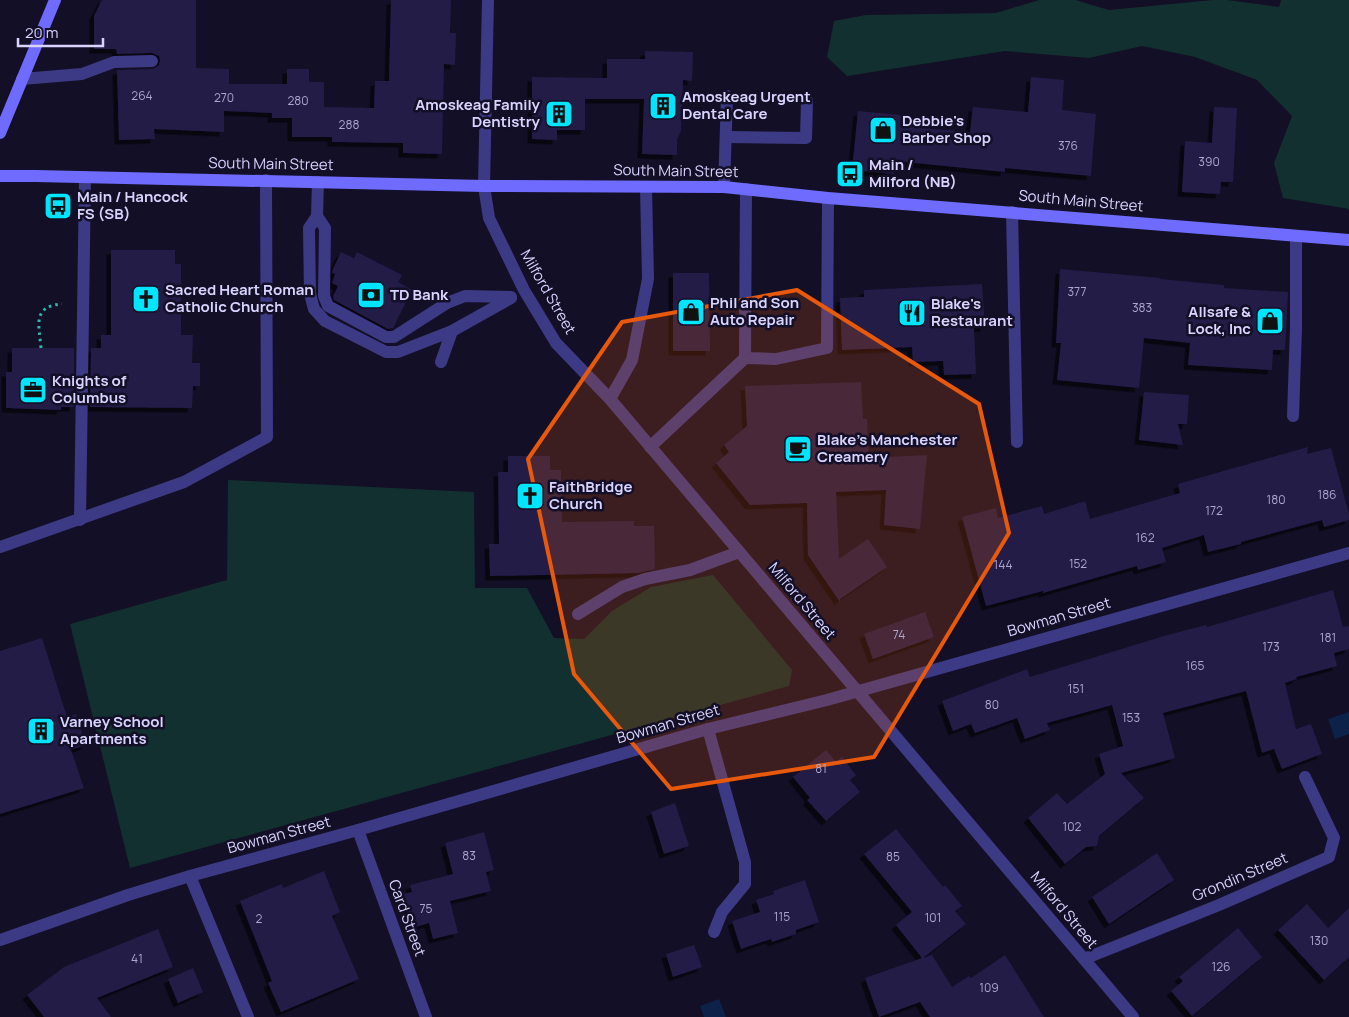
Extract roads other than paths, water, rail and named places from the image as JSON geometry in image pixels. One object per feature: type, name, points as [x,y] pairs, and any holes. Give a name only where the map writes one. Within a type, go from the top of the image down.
[{"type":"main road","points":[[0,133],[55,0]]},
{"type":"main road","name":"South Main Street","points":[[0,176],[484,186],[724,187],[828,198],[1349,240]]},
{"type":"street","name":"Milford Street","points":[[488,0],[484,186],[488,218],[524,290],[556,343],[610,399],[1133,1017]]},
{"type":"street","points":[[22,79],[82,74],[114,62],[152,61]]},
{"type":"street","points":[[724,187],[727,96]]},
{"type":"street","points":[[726,137],[806,138],[808,101]]},
{"type":"street","points":[[80,520],[85,177]]},
{"type":"street","points":[[0,546],[80,520],[184,482],[267,437],[266,180]]},
{"type":"street","points":[[318,182],[317,216],[309,228],[310,294],[314,309],[325,321],[386,352],[398,352],[452,331],[524,290]]},
{"type":"street","points":[[610,399],[632,360],[648,279],[646,187]]},
{"type":"street","points":[[746,189],[746,358]]},
{"type":"street","points":[[650,447],[746,358],[776,358],[827,348],[828,198]]},
{"type":"street","points":[[1012,212],[1017,442]]},
{"type":"street","points":[[317,216],[325,228],[324,296],[328,306],[386,337],[394,337],[448,303],[465,296],[511,298]]},
{"type":"street","points":[[1293,416],[1296,328],[1296,236]]},
{"type":"street","points":[[441,362],[452,331]]},
{"type":"street","points":[[578,614],[622,587],[645,579],[690,570],[739,552]]},
{"type":"street","name":"Bowman Street","points":[[0,940],[128,895],[190,876],[358,830],[708,729],[827,700],[1349,553]]},
{"type":"street","points":[[708,729],[745,862],[745,884],[722,912],[714,932]]},
{"type":"street","name":"Grondin Street","points":[[1084,959],[1219,905],[1329,856],[1334,838],[1305,777]]},
{"type":"street","name":"Card Street","points":[[358,830],[426,1017]]},
{"type":"street","points":[[190,876],[248,1017]]},
{"type":"water","points":[[1349,712],[1349,734],[1335,739],[1328,719]]},
{"type":"water","points":[[719,999],[726,1017],[704,1017],[700,1006]]},
{"type":"place","name":"Amoskeag Urgent Dental Care","points":[[663,106]]},
{"type":"place","name":"Amoskeag Family Dentistry","points":[[559,114]]},
{"type":"place","name":"Debbie's Barber Shop","points":[[883,130]]},
{"type":"place","name":"Main / Milford (NB)","points":[[850,174]]},
{"type":"place","name":"Main / Hancock FS (SB)","points":[[58,206]]},
{"type":"place","name":"TD Bank","points":[[371,295]]},
{"type":"place","name":"Sacred Heart Roman Catholic Church","points":[[146,299]]},
{"type":"place","name":"Phil and Son Auto Repair","points":[[691,312]]},
{"type":"place","name":"Blake's Restaurant","points":[[912,313]]},
{"type":"place","name":"Allsafe & Lock, Inc","points":[[1270,321]]},
{"type":"place","name":"Knights of Columbus","points":[[33,390]]},
{"type":"place","name":"Blake's Manchester Creamery","points":[[798,449]]},
{"type":"place","name":"FaithBridge Church","points":[[530,496]]},
{"type":"place","name":"Varney School Apartments","points":[[41,731]]}]
